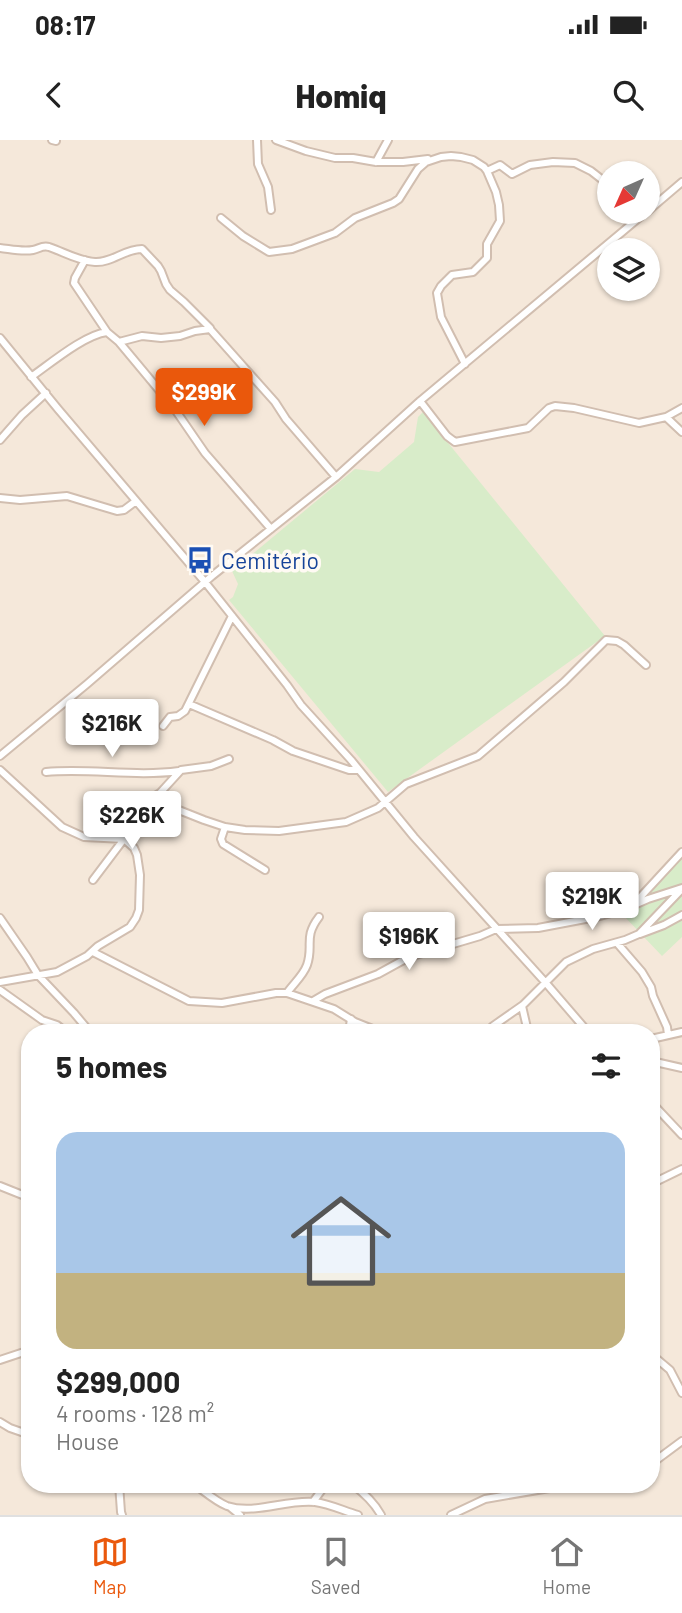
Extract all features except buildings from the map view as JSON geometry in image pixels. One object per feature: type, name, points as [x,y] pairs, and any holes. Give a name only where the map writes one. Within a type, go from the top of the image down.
[{"type":"street","points":[[257,140],[258,164],[268,187],[271,210]]},
{"type":"street","points":[[276,140],[335,158],[376,162],[461,157],[473,160],[487,171],[496,192],[500,216],[487,244],[487,258],[473,272],[452,275],[437,293],[442,317],[465,364]]},
{"type":"street","points":[[376,162],[387,140]]},
{"type":"street","points":[[221,218],[269,252],[292,249],[335,233],[355,218],[393,203],[403,194],[418,169],[433,159]]},
{"type":"street","points":[[409,162],[415,167],[415,173]]},
{"type":"street","points":[[487,171],[500,164],[512,174],[530,164],[553,162],[575,163],[597,175]]},
{"type":"street","points":[[660,199],[682,182]]},
{"type":"street","points":[[0,756],[205,582],[336,477],[420,401],[630,224]]},
{"type":"street","points":[[0,248],[33,250],[47,246],[61,253],[98,262],[126,251],[142,250],[158,265],[170,290],[210,329],[275,402],[286,419],[336,477]]},
{"type":"street","points":[[85,260],[74,283],[107,332],[119,342],[174,408],[205,453],[271,529]]},
{"type":"street","points":[[119,342],[142,336],[167,338],[210,329]]},
{"type":"street","points":[[31,377],[79,344],[98,333],[107,332]]},
{"type":"street","points":[[0,338],[205,582],[300,705],[581,1024]]},
{"type":"street","points":[[0,440],[46,393]]},
{"type":"street","points":[[420,401],[447,436],[455,442],[528,428],[549,408],[561,405],[639,423],[666,417],[682,408]]},
{"type":"street","points":[[666,417],[682,432]]},
{"type":"street","points":[[0,499],[67,496],[117,511],[124,510],[136,501]]},
{"type":"street","points":[[163,726],[170,717],[182,714],[189,704],[232,616]]},
{"type":"street","points":[[151,799],[225,827],[261,832],[346,822],[379,808],[405,784],[478,755],[565,682],[607,640],[624,645],[646,665]]},
{"type":"street","points":[[189,704],[274,740],[293,751],[349,770],[359,770]]},
{"type":"street","points":[[46,772],[167,772],[211,766],[229,759]]},
{"type":"street","points":[[0,770],[62,827],[84,837],[124,839],[134,848],[139,863],[140,897],[139,910],[130,927],[93,951],[57,972],[0,982]]},
{"type":"street","points":[[93,880],[124,839],[144,803],[160,793],[181,770]]},
{"type":"street","points":[[225,827],[221,839],[223,844],[265,870]]},
{"type":"street","points":[[633,905],[682,852]]},
{"type":"street","points":[[313,1001],[378,974],[409,957],[496,929],[538,928],[570,923],[606,915],[682,888]]},
{"type":"street","points":[[639,934],[682,888]]},
{"type":"street","points":[[496,1024],[535,995],[566,962],[593,949],[664,925],[682,915]]},
{"type":"street","points":[[287,993],[308,964],[310,929],[318,917]]},
{"type":"street","points":[[0,918],[38,975],[83,1024]]},
{"type":"street","points":[[617,943],[642,972],[667,1027],[668,1035]]},
{"type":"street","points":[[93,951],[189,1001],[222,1003],[287,993],[334,1009],[362,1024]]},
{"type":"street","points":[[0,990],[42,1020],[54,1024]]},
{"type":"street","points":[[522,1006],[526,1024]]},
{"type":"street","points":[[350,1024],[351,1019]]},
{"type":"street","points":[[660,1037],[682,1032]]},
{"type":"street","points":[[660,1063],[682,1068]]},
{"type":"street","points":[[660,1112],[682,1135]]},
{"type":"street","points":[[660,1180],[682,1169]]},
{"type":"street","points":[[0,1186],[21,1194]]},
{"type":"street","points":[[0,1360],[21,1353]]},
{"type":"street","points":[[660,1361],[670,1370],[682,1393]]},
{"type":"street","points":[[0,1422],[21,1432]]},
{"type":"street","points":[[660,1457],[682,1441]]},
{"type":"street","points":[[120,1493],[122,1515]]},
{"type":"street","points":[[208,1493],[240,1515]]},
{"type":"street","points":[[313,1502],[320,1493]]},
{"type":"street","points":[[362,1493],[381,1515]]},
{"type":"street","points":[[451,1515],[485,1499],[520,1493]]},
{"type":"street","points":[[228,1506],[254,1509],[290,1502],[313,1502],[358,1515]]},
{"type":"shaded area","points":[[0,140],[682,140],[682,1515],[0,1515]]},
{"type":"green space","points":[[423,412],[605,636],[388,792],[229,600],[238,584],[232,571],[355,469],[379,472],[414,442],[418,417]]},
{"type":"green space","points":[[682,857],[682,937],[662,956],[623,915]]},
{"type":"place","name":"Cemitério","points":[[200,560]]}]
